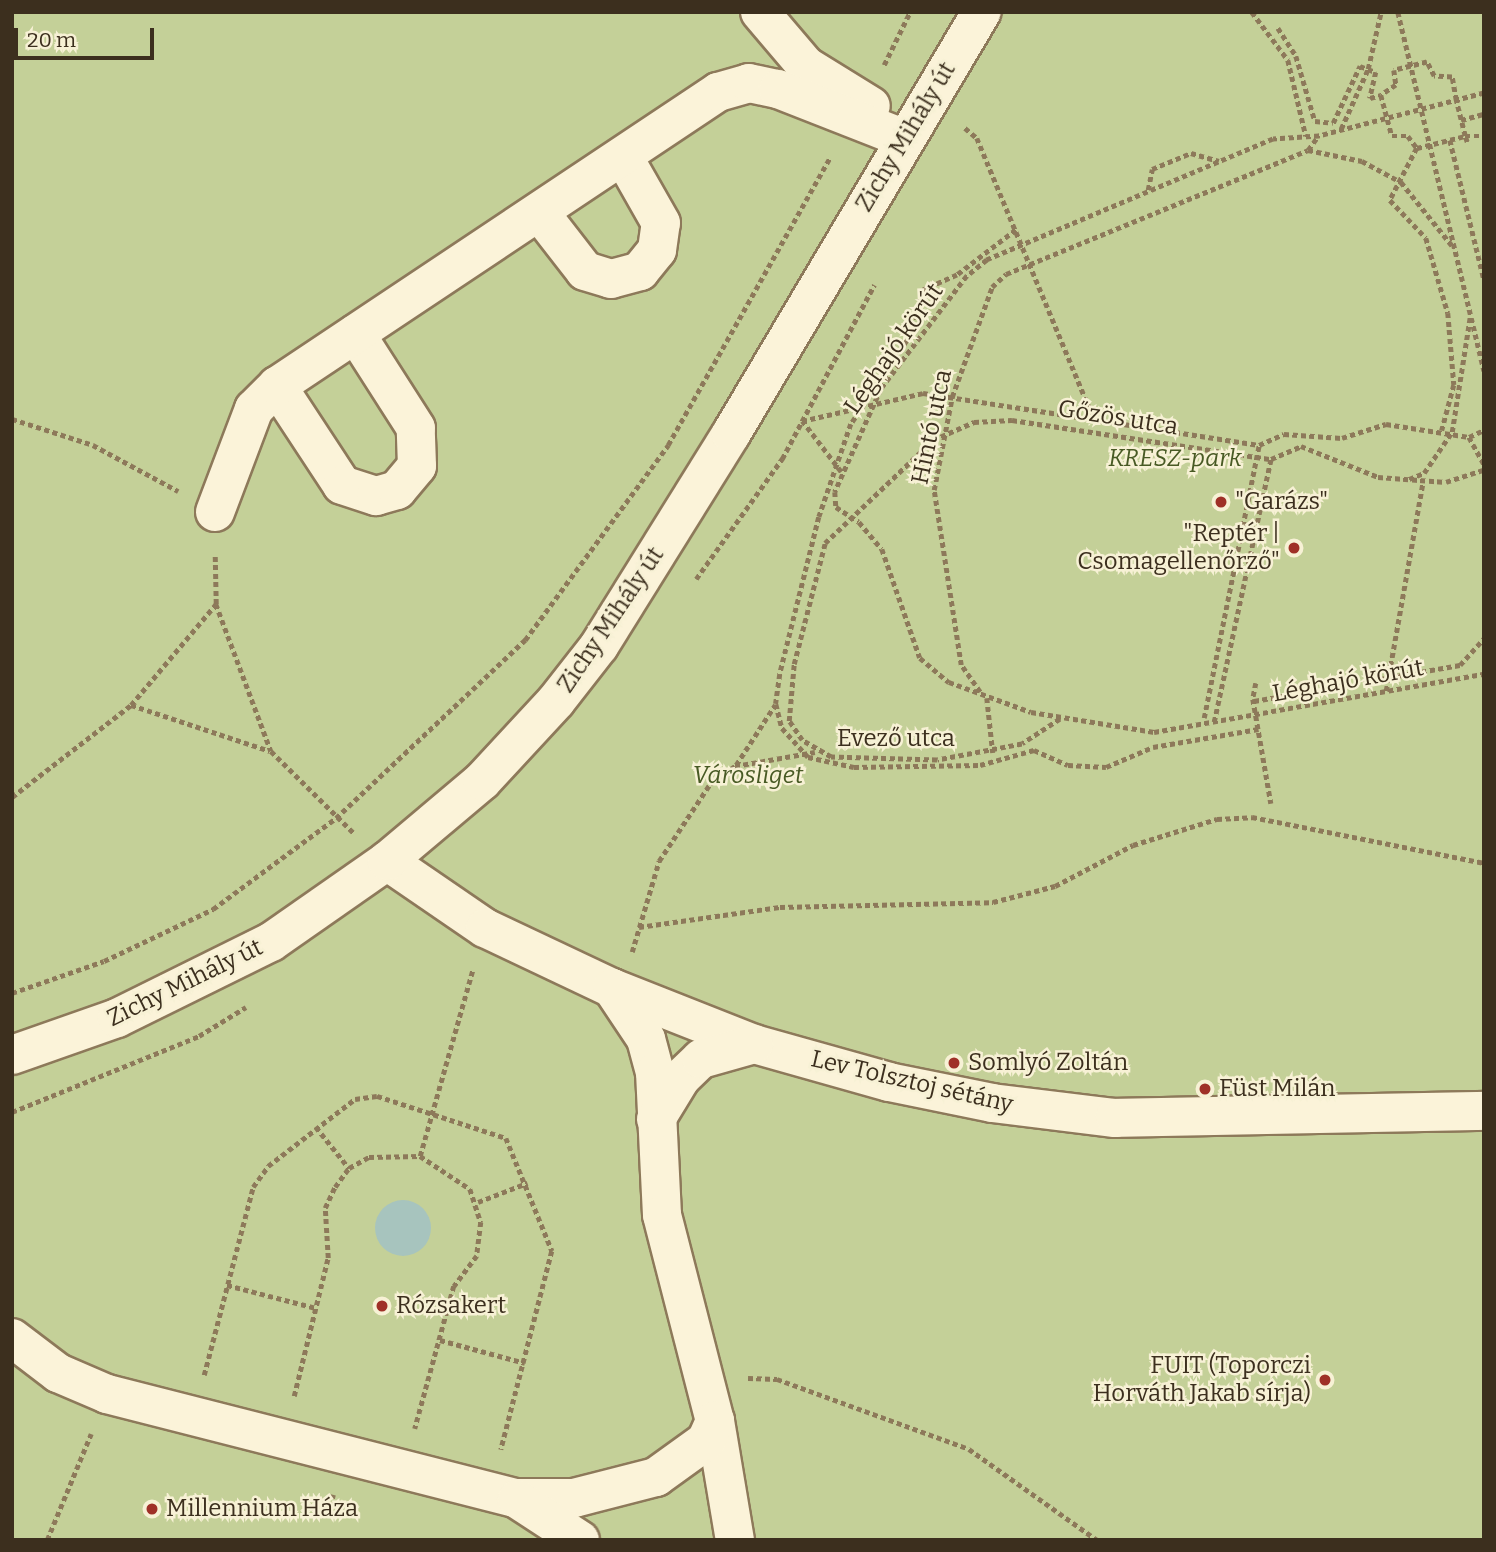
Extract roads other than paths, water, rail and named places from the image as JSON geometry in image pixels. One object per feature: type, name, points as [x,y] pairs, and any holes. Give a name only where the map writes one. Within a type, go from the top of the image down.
[{"type":"street","points":[[760,12],[806,66],[859,109]]},
{"type":"street","name":"Zichy Mihály út","points":[[12,1055],[194,984],[271,942],[387,860],[482,781],[598,646],[731,435],[907,132],[982,12]]},
{"type":"street","points":[[215,512],[254,409],[277,386],[718,92],[749,83],[859,109],[907,132]]},
{"type":"street","points":[[540,213],[585,271],[611,278],[639,271],[657,250],[661,223],[623,156]]},
{"type":"street","points":[[277,386],[342,485],[368,495],[397,490],[417,466],[416,428],[356,334]]},
{"type":"street","name":"Lev Tolsztoj sétány","points":[[387,860],[485,928],[612,988],[754,1044],[992,1103],[1115,1118],[1484,1111]]},
{"type":"street","points":[[612,988],[646,1039],[656,1119],[662,1215],[715,1421],[735,1540]]},
{"type":"street","points":[[656,1119],[681,1078],[701,1059],[754,1044]]},
{"type":"street","points":[[12,1338],[58,1373],[107,1394]]},
{"type":"street","points":[[12,1360],[107,1394],[503,1496],[549,1514],[580,1540]]},
{"type":"street","points":[[503,1496],[574,1498],[656,1478],[706,1441],[715,1421]]},
{"type":"water","points":[[403,1200],[418,1205],[426,1213],[431,1228],[426,1243],[418,1251],[403,1256],[388,1251],[380,1243],[375,1228],[380,1213],[388,1205]]},
{"type":"place","name":"\"Garázs\"","points":[[1221,502]]},
{"type":"place","name":"\"Reptér | Csomagellenőrző\"","points":[[1294,548]]},
{"type":"place","name":"Somlyó Zoltán","points":[[954,1063]]},
{"type":"place","name":"Füst Milán","points":[[1205,1089]]},
{"type":"place","name":"Rózsakert","points":[[382,1306]]},
{"type":"place","name":"FUIT (Toporczi Horváth Jakab sírja)","points":[[1325,1380]]},
{"type":"place","name":"Millennium Háza","points":[[152,1509]]},
{"type":"park label","name":"KRESZ-park","points":[[1175,459]]},
{"type":"park label","name":"Városliget","points":[[748,776]]}]
